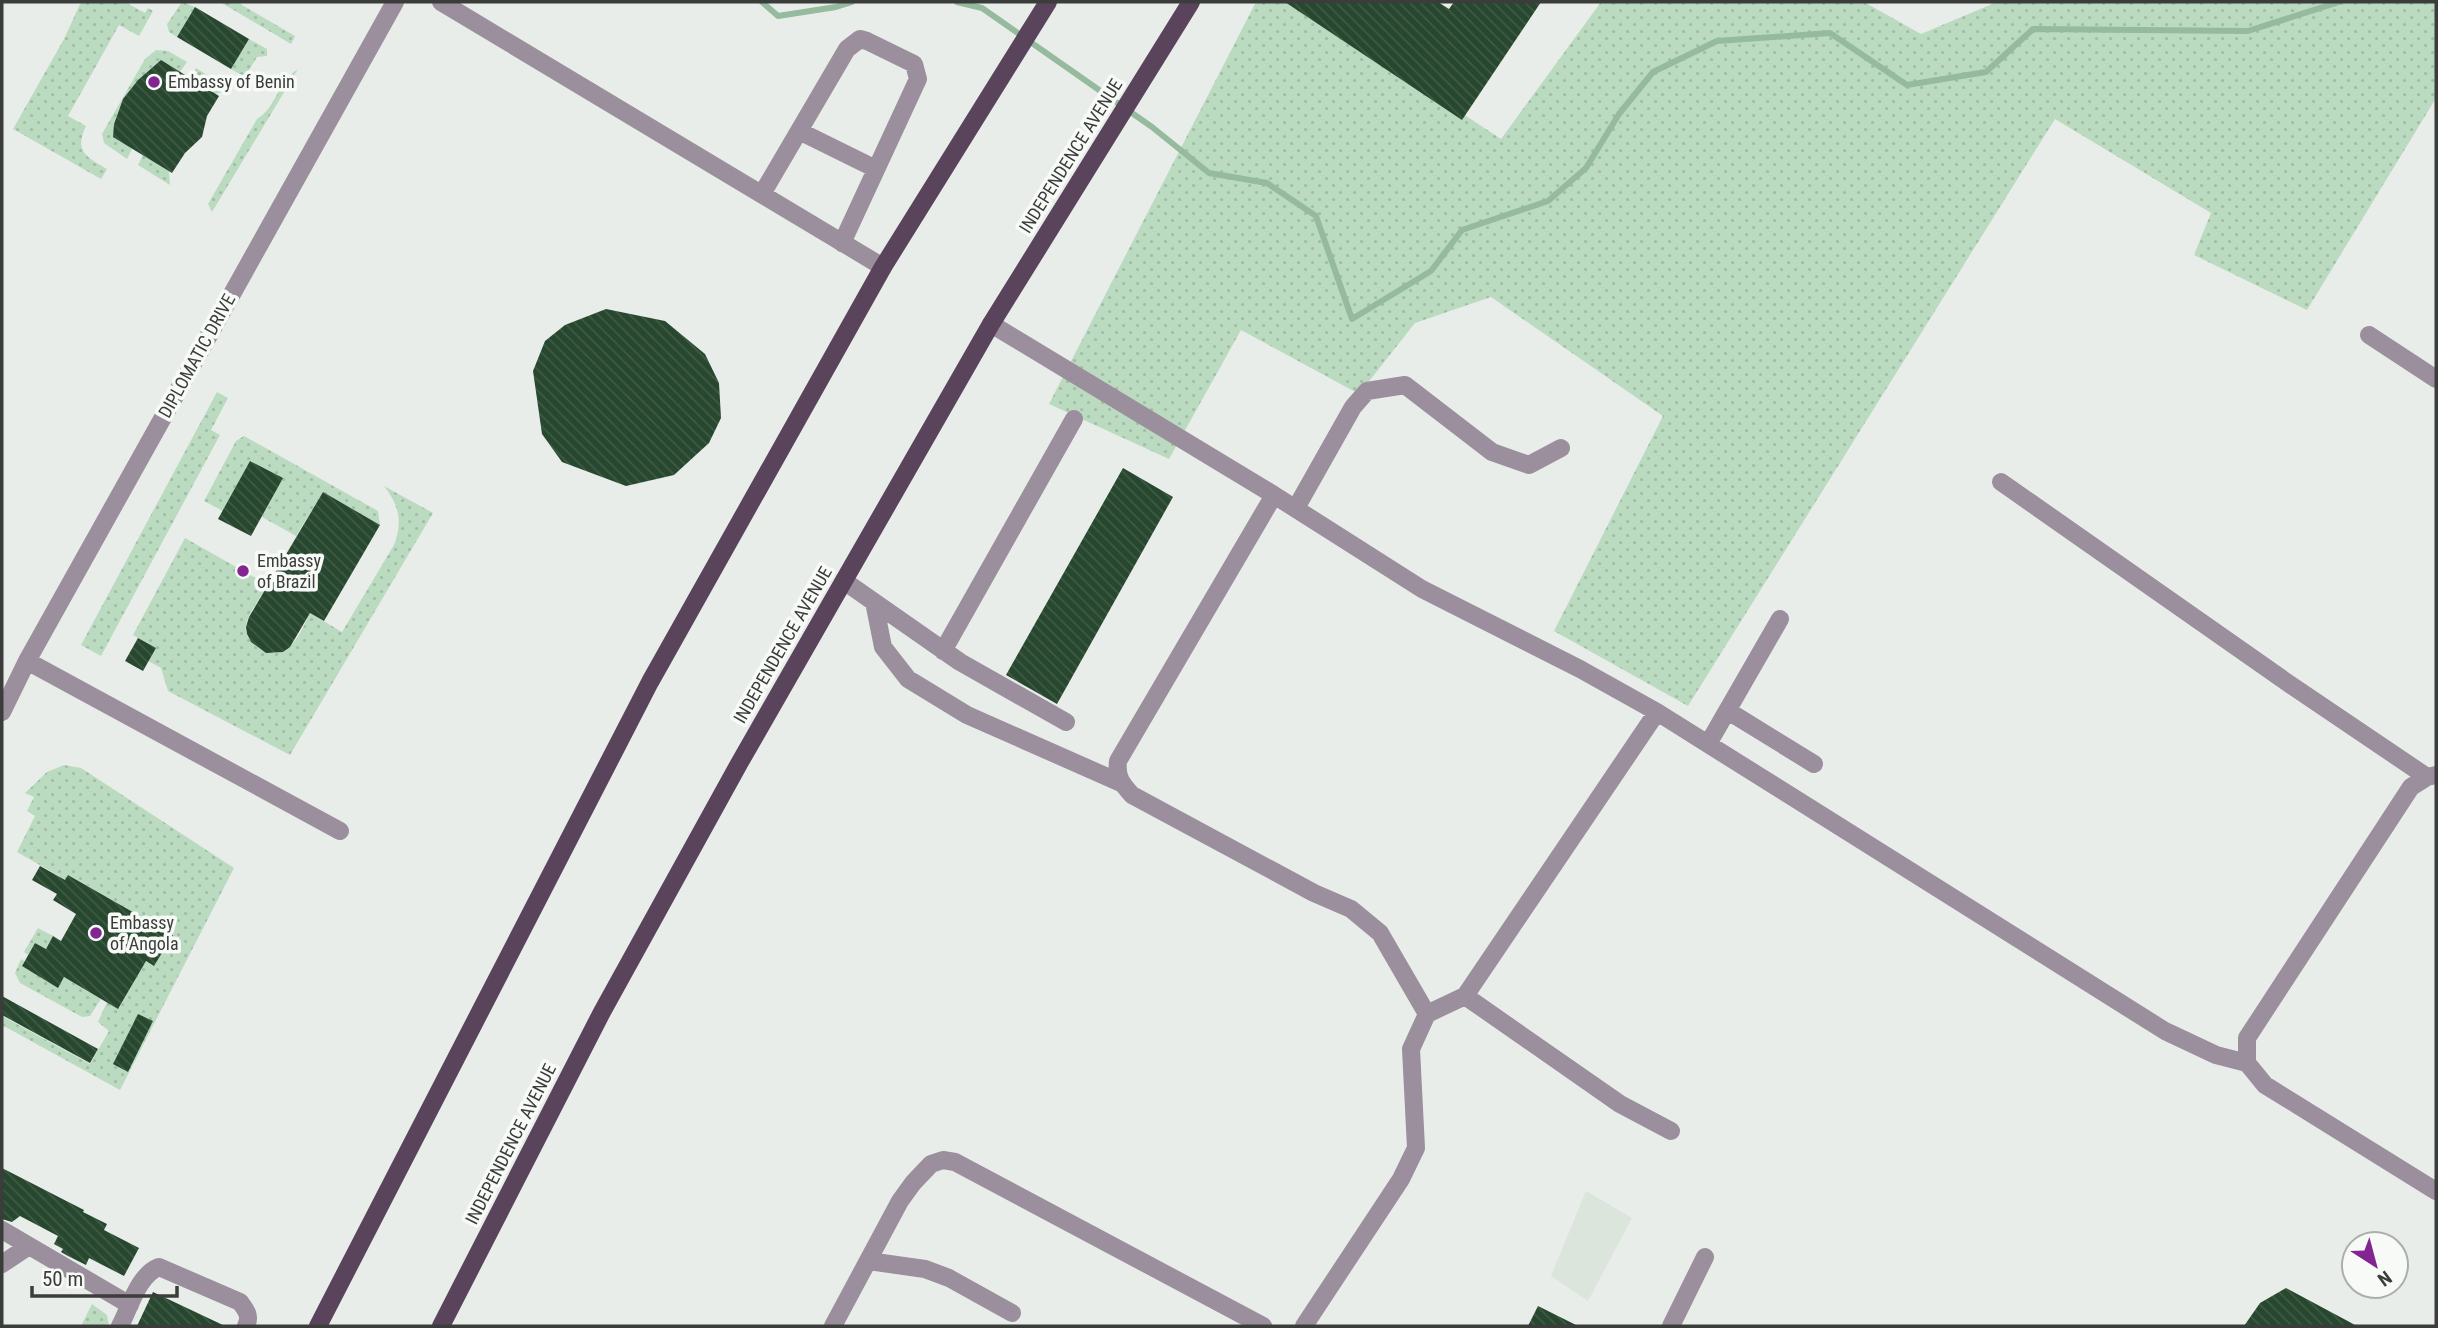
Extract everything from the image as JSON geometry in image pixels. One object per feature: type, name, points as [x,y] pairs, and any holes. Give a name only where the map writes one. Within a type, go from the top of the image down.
[{"type":"main road","points":[[318,1326],[650,682],[883,267],[1048,2]]},
{"type":"main road","name":"INDEPENDENCE AVENUE","points":[[441,1326],[602,1012],[740,762],[991,324],[1187,8]]},
{"type":"street","name":"DIPLOMATIC DRIVE","points":[[2,712],[27,661],[395,2]]},
{"type":"street","points":[[441,2],[883,267]]},
{"type":"street","points":[[762,194],[847,49],[860,39],[914,64],[918,79],[842,243]]},
{"type":"street","points":[[799,131],[876,169]]},
{"type":"street","points":[[991,324],[1296,508],[1422,589],[1580,669],[1657,712],[2165,1031],[2216,1055],[2247,1063],[2265,1085],[2436,1191]]},
{"type":"street","points":[[2369,335],[2436,379]]},
{"type":"street","points":[[1296,508],[1353,407],[1367,391],[1405,385],[1492,452],[1529,465],[1561,448]]},
{"type":"street","points":[[943,650],[1074,419]]},
{"type":"street","points":[[2001,482],[2285,681],[2432,776],[2411,787],[2247,1038],[2247,1063]]},
{"type":"street","points":[[1274,495],[1118,761],[1117,772],[1121,783],[1132,795],[1314,893],[1351,909],[1380,933],[1427,1014]]},
{"type":"street","points":[[844,581],[960,663],[1066,722]]},
{"type":"street","points":[[874,602],[883,647],[908,679],[967,715],[1121,783]]},
{"type":"street","points":[[1708,744],[1780,619]]},
{"type":"street","points":[[27,661],[340,831]]},
{"type":"street","points":[[1728,711],[1814,764]]},
{"type":"street","points":[[1304,1326],[1401,1180],[1416,1148],[1411,1049],[1427,1014],[1465,996],[1657,712]]},
{"type":"street","points":[[1465,996],[1620,1104],[1671,1131]]},
{"type":"street","points":[[833,1326],[900,1201],[923,1170],[943,1160],[955,1162],[1264,1326]]},
{"type":"street","points":[[2,1230],[131,1305]]},
{"type":"street","points":[[2,1264],[29,1246]]},
{"type":"street","points":[[1671,1326],[1705,1258]]},
{"type":"street","points":[[868,1261],[925,1269],[1012,1313]]},
{"type":"street","points":[[120,1326],[144,1278],[150,1270],[159,1267],[240,1302],[247,1310],[249,1320],[246,1326]]},
{"type":"shaded area","points":[[1586,1191],[1632,1218],[1588,1301],[1551,1276]]},
{"type":"green space","points":[[81,2],[125,2],[145,13],[148,8],[153,11],[139,36],[119,25],[68,116],[86,126],[82,147],[88,157],[107,169],[101,179],[13,129],[64,39]]},
{"type":"green space","points":[[182,2],[195,7],[188,19],[242,51],[249,39],[267,49],[267,56],[257,57],[246,75],[256,75],[254,78],[248,79],[231,69],[238,57],[185,25],[177,37],[169,32],[167,24]]},
{"type":"green space","points":[[220,2],[237,2],[295,36],[291,44]]},
{"type":"green space","points":[[1256,2],[1294,2],[1501,139],[1601,2],[1864,2],[1921,34],[1997,2],[2436,2],[2436,98],[2307,310],[2194,255],[2211,213],[2055,119],[1688,706],[1554,631],[1663,416],[1491,297],[1415,323],[1359,394],[1241,330],[1169,459],[1049,404]]},
{"type":"green space","points":[[156,50],[168,51],[187,62],[180,72],[161,61],[138,81],[126,96],[114,124],[132,149],[127,159],[104,143],[102,134],[145,59]]},
{"type":"green space","points":[[196,68],[231,90],[215,94],[190,78]]},
{"type":"green space","points":[[298,69],[212,212],[208,204],[257,119],[269,108],[286,80]]},
{"type":"green space","points":[[143,155],[169,171],[170,185],[138,165]]},
{"type":"green space","points":[[217,392],[228,398],[211,430],[220,435],[101,656],[81,645]]},
{"type":"green space","points":[[244,436],[378,511],[380,525],[323,492],[296,536],[262,517],[282,478],[251,461],[223,511],[204,501],[236,441]]},
{"type":"green space","points":[[384,486],[433,513],[290,755],[168,691],[161,668],[148,661],[155,648],[133,635],[185,538],[268,585],[250,615],[246,632],[258,648],[272,653],[279,652],[293,643],[310,613],[342,632],[397,537],[398,514]]},
{"type":"green space","points":[[64,765],[81,768],[234,868],[120,1090],[2,1025],[2,1016],[90,1064],[109,1031],[98,1022],[107,1002],[119,1008],[132,985],[137,957],[154,966],[173,935],[69,875],[57,893],[59,876],[17,852],[35,816],[27,811],[34,797],[25,793],[47,772]]},
{"type":"green space","points":[[38,928],[53,936],[46,949],[35,943],[28,955],[24,952]]},
{"type":"green space","points":[[21,959],[24,961],[22,966],[58,987],[64,977],[101,999],[90,1016],[82,1017],[20,983],[15,973]]},
{"type":"green space","points":[[92,1304],[107,1315],[109,1326],[81,1326]]},
{"type":"building","points":[[1285,2],[1438,2],[1449,9],[1454,2],[1541,2],[1462,120]]},
{"type":"building","points":[[195,7],[249,39],[231,69],[177,37]]},
{"type":"building","points":[[161,60],[219,96],[207,116],[202,137],[185,153],[172,173],[113,137],[114,124],[123,99],[138,80]]},
{"type":"building","points":[[606,309],[665,321],[705,354],[719,383],[721,418],[709,443],[674,475],[626,486],[562,462],[542,434],[533,371],[545,341],[565,325]]},
{"type":"building","points":[[250,461],[283,478],[251,536],[218,519]]},
{"type":"building","points":[[1123,468],[1173,497],[1057,704],[1006,675]]},
{"type":"building","points":[[323,492],[380,525],[324,621],[310,613],[290,647],[283,652],[266,653],[251,642],[247,634],[249,617]]},
{"type":"building","points":[[138,638],[156,648],[143,671],[125,661]]},
{"type":"building","points":[[40,866],[65,880],[68,875],[173,935],[154,966],[146,961],[118,1009],[64,977],[58,988],[22,966],[35,943],[46,949],[53,936],[61,941],[76,914],[53,900],[57,894],[32,880]]},
{"type":"building","points":[[2,996],[98,1049],[90,1063],[2,1015]]},
{"type":"building","points":[[138,1014],[153,1021],[128,1072],[113,1064]]},
{"type":"building","points":[[2,1168],[84,1210],[83,1212],[107,1224],[104,1230],[139,1248],[124,1276],[89,1258],[86,1265],[61,1252],[63,1249],[54,1244],[58,1236],[20,1216],[12,1222],[2,1219]]},
{"type":"building","points":[[2286,1288],[2357,1326],[2244,1326],[2260,1303]]},
{"type":"building","points":[[153,1292],[225,1326],[137,1326]]},
{"type":"building","points":[[1538,1306],[1578,1326],[1528,1326]]},
{"type":"waterway","points":[[762,2],[778,16],[852,2]]},
{"type":"waterway","points":[[957,2],[982,8],[1152,127],[1209,173],[1267,183],[1316,216],[1352,319],[1431,271],[1462,230],[1548,201],[1586,168],[1619,114],[1653,72],[1717,41],[1830,33],[1907,85],[1986,72],[2033,29],[2248,31],[2339,2]]},
{"type":"place","name":"Embassy of Benin","points":[[154,82]]},
{"type":"place","name":"Embassy of Brazil","points":[[243,571]]},
{"type":"place","name":"Embassy of Angola","points":[[96,933]]}]
